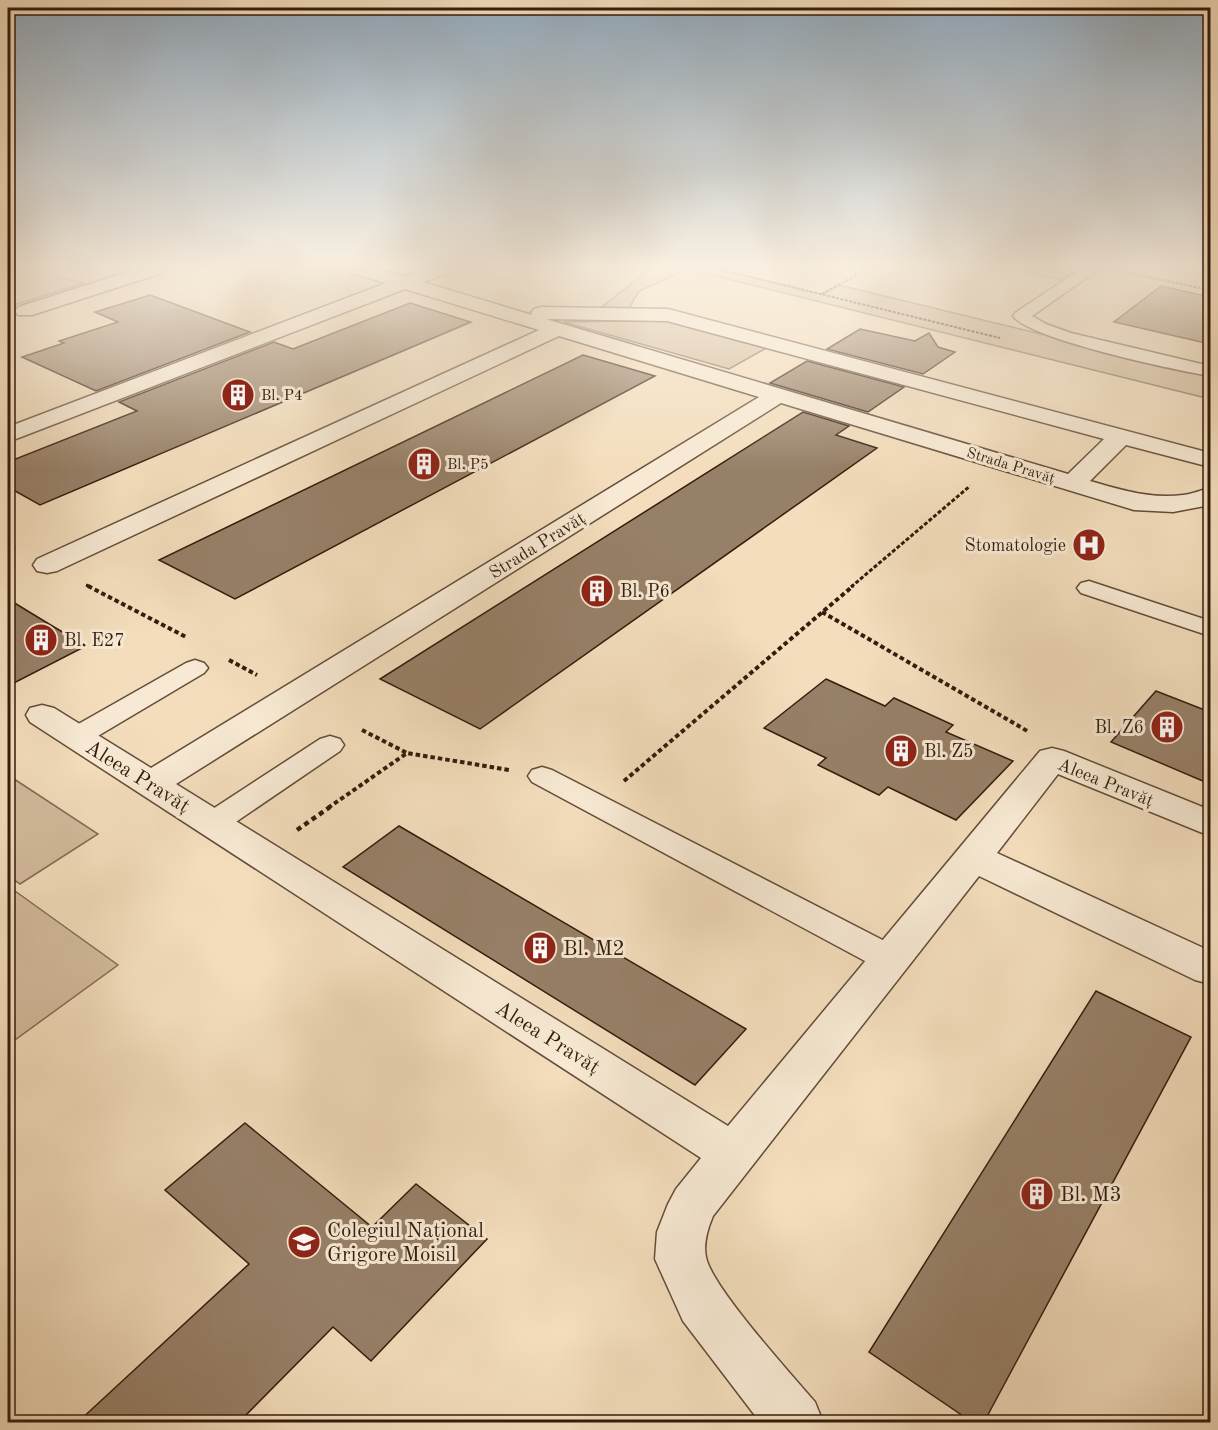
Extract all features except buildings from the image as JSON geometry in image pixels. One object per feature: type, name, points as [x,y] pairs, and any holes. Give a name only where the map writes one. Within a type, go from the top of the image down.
[{"type":"street","points":[[8,435],[267,336]]},
{"type":"street","points":[[47,565],[542,336]]},
{"type":"street","name":"Strada Pravăț","points":[[580,336],[1134,502],[1173,505],[1198,502],[1210,496]]},
{"type":"street","points":[[746,336],[1210,460]]},
{"type":"street","name":"Strada Pravăț","points":[[150,784],[778,395]]},
{"type":"street","name":"Strada Pravăț","points":[[1072,484],[1121,436]]},
{"type":"street","name":"Aleea Pravăț","points":[[42,715],[733,1154],[1052,759],[1210,824]]},
{"type":"street","points":[[973,857],[1210,969]]},
{"type":"street","points":[[733,1154],[693,1204],[682,1232],[680,1259],[701,1303],[795,1422]]},
{"type":"lane","points":[[1062,336],[1210,371]]},
{"type":"lane","points":[[1089,588],[1210,629]]},
{"type":"lane","points":[[76,736],[195,668]]},
{"type":"lane","points":[[213,823],[330,746]]},
{"type":"lane","points":[[542,776],[890,958]]},
{"type":"path","points":[[991,336],[1004,339]]},
{"type":"path","points":[[596,805],[998,462]]},
{"type":"path","points":[[822,612],[1037,736],[1052,759]]},
{"type":"path","points":[[262,855],[407,753],[542,776]]},
{"type":"shaded area","points":[[612,336],[733,336],[770,346],[729,369]]},
{"type":"shaded area","points":[[956,336],[1048,336],[1210,375],[1210,399]]},
{"type":"shaded area","points":[[8,775],[98,834],[20,884],[8,875]]},
{"type":"shaded area","points":[[8,886],[118,965],[8,1045]]},
{"type":"place","name":"Bl. P4","points":[[238,395]]},
{"type":"place","name":"Bl. P5","points":[[424,464]]},
{"type":"place","name":"Stomatologie","points":[[1089,545]]},
{"type":"place","name":"Bl. P6","points":[[597,591]]},
{"type":"place","name":"Bl. E27","points":[[41,640]]},
{"type":"place","name":"Bl. Z6","points":[[1167,727]]},
{"type":"place","name":"Bl. Z5","points":[[901,751]]},
{"type":"place","name":"Bl. M2","points":[[540,948]]},
{"type":"place","name":"Bl. M3","points":[[1037,1194]]},
{"type":"place","name":"Colegiul Național Grigore Moisil","points":[[304,1242]]}]
